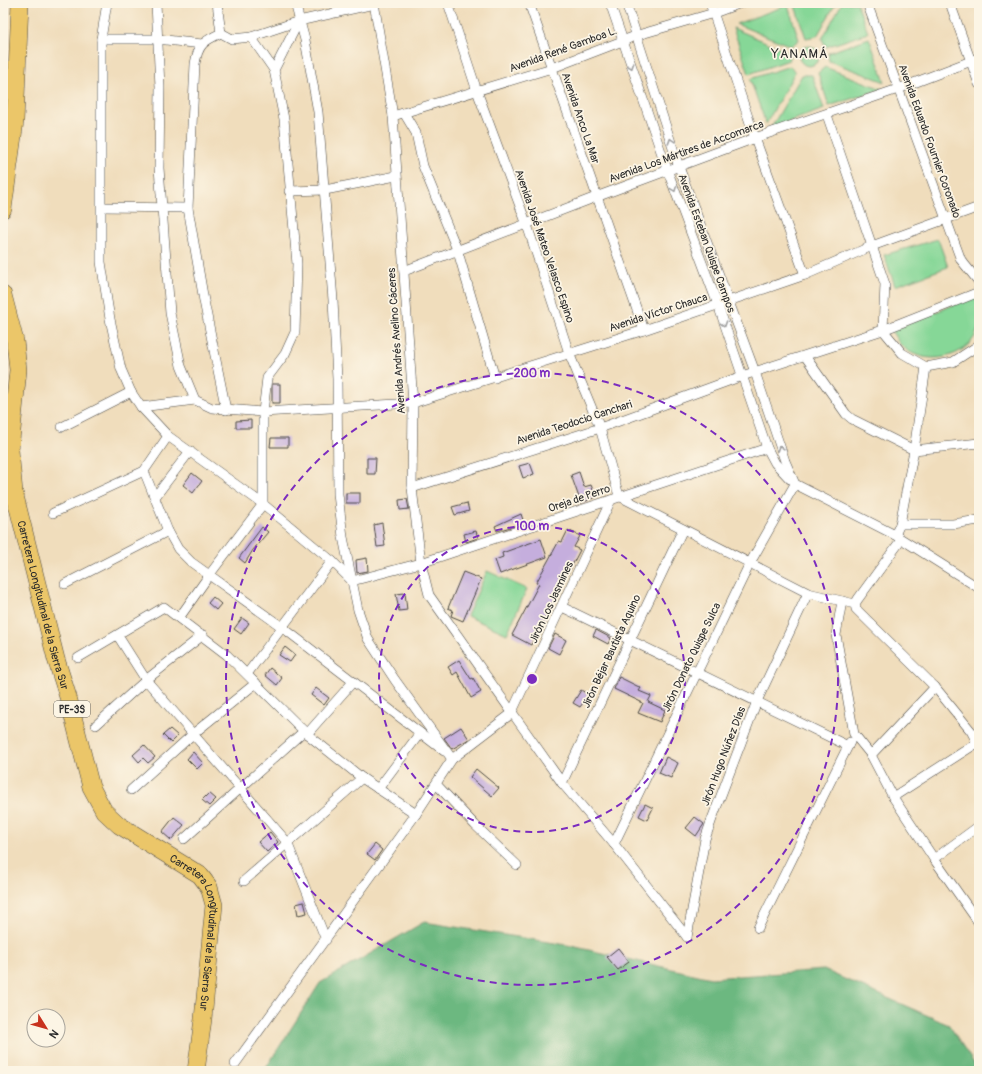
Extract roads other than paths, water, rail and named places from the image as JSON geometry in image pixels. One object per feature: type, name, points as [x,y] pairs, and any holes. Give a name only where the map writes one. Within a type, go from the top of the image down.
[{"type":"highway","points":[[3,209],[15,121],[20,3]]},
{"type":"highway","name":"Carretera Longitudinal de la Sierra Sur","points":[[3,295],[15,341],[18,370],[10,450],[14,492],[56,659],[68,697],[91,787],[104,810],[119,825],[200,875],[209,887],[214,905],[212,937],[196,1071]]},
{"type":"street","points":[[107,3],[101,39],[101,262],[120,369],[131,392],[141,407],[168,436],[263,504],[332,561],[352,581]]},
{"type":"street","points":[[141,407],[195,400],[182,366],[170,313],[159,168],[158,39],[156,3]]},
{"type":"street","points":[[217,3],[221,33]]},
{"type":"street","points":[[295,3],[305,40],[318,112],[333,300],[338,494],[343,537],[358,610],[368,639],[394,680],[452,759]]},
{"type":"street","name":"Avenida José Mateo Velasco Espino","points":[[448,3],[477,91],[527,225],[569,354],[600,428],[615,498]]},
{"type":"street","name":"Avenida Anco La Mar","points":[[529,3],[644,330]]},
{"type":"street","name":"Avenida Esteban Quispe Campos","points":[[610,3],[668,172],[718,305],[767,448],[775,463],[795,484],[898,537],[979,589]]},
{"type":"street","points":[[626,3],[638,35],[679,167],[755,372],[785,461],[795,484]]},
{"type":"street","points":[[710,3],[755,138],[805,275]]},
{"type":"street","name":"Avenida René Gamboa L.","points":[[393,116],[552,68],[638,35],[714,13],[741,3]]},
{"type":"street","name":"Avenida Eduardo Fournier Coronado","points":[[867,3],[961,260],[979,282]]},
{"type":"street","points":[[950,3],[975,60],[979,84]]},
{"type":"street","points":[[221,33],[232,39],[251,37],[299,21],[374,4]]},
{"type":"street","name":"Avenida Andrés Avelino Cáceres","points":[[374,4],[393,116],[413,403],[412,488],[421,563],[429,595],[511,714],[562,783],[614,844],[687,937]]},
{"type":"street","points":[[274,70],[299,21]]},
{"type":"street","points":[[221,33],[202,44],[197,51],[195,64],[188,208],[204,301],[226,410]]},
{"type":"street","points":[[179,618],[263,504],[262,412],[267,378],[285,354],[295,332],[297,264],[289,191],[284,119],[274,70],[251,37]]},
{"type":"street","points":[[101,39],[158,39],[202,44]]},
{"type":"street","name":"Avenida Los Mártires de Accomarca","points":[[404,271],[458,252],[596,197],[668,172],[755,138],[898,90],[975,60]]},
{"type":"street","points":[[404,113],[416,133],[423,166],[458,252],[495,378]]},
{"type":"street","points":[[827,115],[886,284],[883,330],[902,352],[926,367],[953,362],[979,347]]},
{"type":"street","points":[[289,191],[325,190],[396,176]]},
{"type":"street","points":[[102,206],[188,208]]},
{"type":"street","name":"Avenida Víctor Chauca","points":[[195,400],[212,408],[262,412],[413,403],[644,330],[805,275],[872,246],[947,220],[979,207]]},
{"type":"street","name":"Avenida Teodocio Canchari","points":[[412,488],[600,428],[742,376],[883,330],[979,292]]},
{"type":"street","points":[[805,356],[846,414],[852,419],[914,450],[979,443]]},
{"type":"street","points":[[893,797],[978,744],[971,731],[935,687],[856,609],[855,604],[898,537],[914,450],[926,367]]},
{"type":"street","points":[[62,427],[131,392]]},
{"type":"street","points":[[53,513],[144,471],[168,436]]},
{"type":"street","name":"Oreja de Perro","points":[[352,581],[421,563],[767,448]]},
{"type":"street","points":[[155,497],[190,451]]},
{"type":"street","points":[[144,471],[168,532],[178,549],[190,562],[210,574],[282,627],[352,683],[420,733],[452,759]]},
{"type":"street","name":"Jirón Donato Quispe Sulca","points":[[614,844],[750,563],[795,484]]},
{"type":"street","points":[[615,498],[683,529],[808,593],[855,604]]},
{"type":"street","name":"Jirón Los Jasmines","points":[[511,714],[615,498]]},
{"type":"street","points":[[900,524],[953,524],[979,520]]},
{"type":"street","name":"Jirón Béjar Bautista Aquino","points":[[562,783],[683,529]]},
{"type":"street","points":[[65,584],[168,532]]},
{"type":"street","points":[[247,674],[332,561]]},
{"type":"street","name":"Jirón Hugo Núñez Días","points":[[687,937],[705,839],[757,701],[808,593]]},
{"type":"street","points":[[842,601],[836,635],[854,734],[871,755],[893,797],[979,923]]},
{"type":"street","points":[[78,658],[118,636],[164,607],[203,635],[247,674],[306,732],[362,778],[416,814]]},
{"type":"street","points":[[562,607],[848,746]]},
{"type":"street","points":[[96,725],[146,680],[203,635]]},
{"type":"street","points":[[118,636],[146,680],[287,842],[326,940]]},
{"type":"street","points":[[131,790],[193,734],[256,683]]},
{"type":"street","points":[[184,839],[240,787],[306,732],[352,683]]},
{"type":"street","points":[[871,755],[935,687]]},
{"type":"street","points":[[235,1064],[416,814],[452,759],[511,714]]},
{"type":"street","points":[[971,731],[979,725]]},
{"type":"street","points":[[378,789],[420,733]]},
{"type":"street","points":[[758,928],[854,734]]},
{"type":"street","points":[[244,881],[362,778]]},
{"type":"street","points":[[436,784],[475,825],[517,865]]},
{"type":"street","points":[[934,859],[979,826]]},
{"type":"district","name":"YANAMÁ","points":[[800,53]]}]
